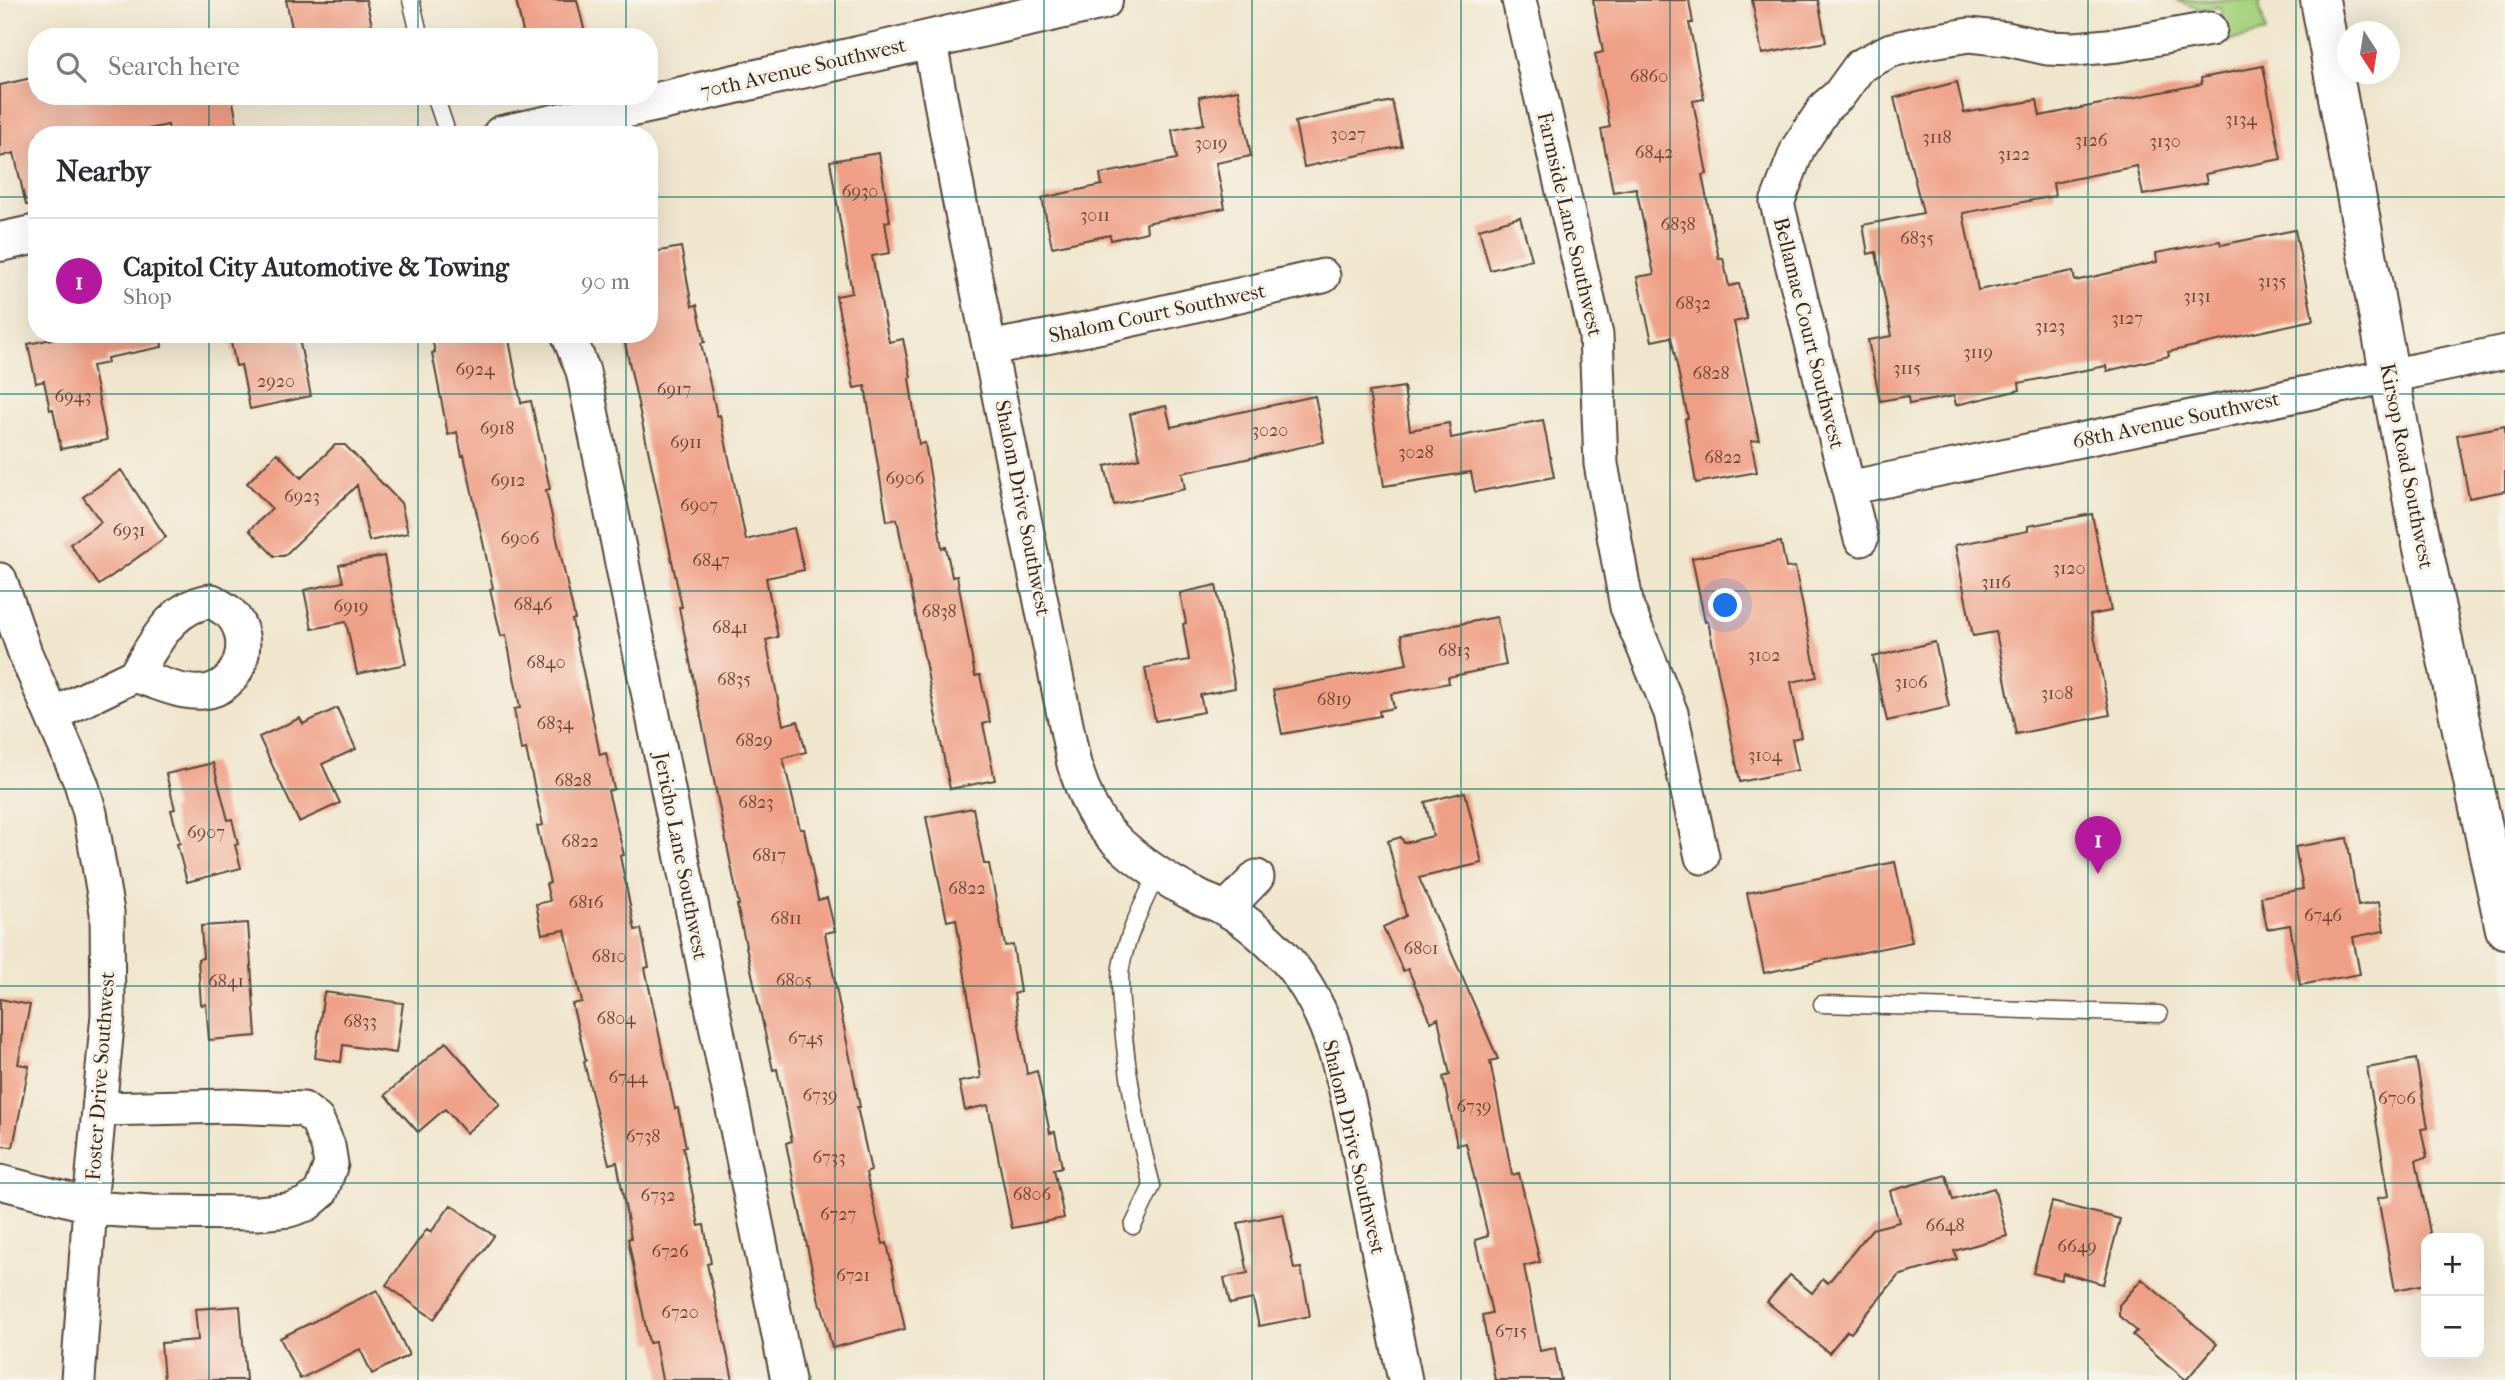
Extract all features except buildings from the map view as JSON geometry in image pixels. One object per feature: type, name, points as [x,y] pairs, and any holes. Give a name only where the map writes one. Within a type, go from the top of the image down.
[{"type":"street","name":"70th Avenue Southwest","points":[[658,102],[1103,0]]},
{"type":"street","name":"Farmside Lane Southwest","points":[[1519,0],[1596,335],[1601,464],[1627,607],[1671,713],[1702,857]]},
{"type":"street","name":"Kirsop Road Southwest","points":[[2320,0],[2413,502],[2505,929]]},
{"type":"street","name":"Bellamae Court Southwest","points":[[1861,539],[1777,203],[1798,148],[1826,106],[1839,95],[1860,66],[1891,50],[1969,35],[2007,39],[2047,48],[2076,49],[2210,29]]},
{"type":"street","name":"Shalom Drive Southwest","points":[[929,38],[960,203],[1080,784],[1100,821],[1119,844],[1194,894],[1226,909],[1269,942],[1307,988],[1322,1016],[1334,1049],[1353,1121],[1405,1380]]},
{"type":"street","name":"70th Avenue Southwest","points":[[544,126],[643,105]]},
{"type":"street","points":[[0,242],[28,236]]},
{"type":"street","name":"Shalom Court Southwest","points":[[990,348],[1107,325],[1323,276]]},
{"type":"street","name":"Jericho Lane Southwest","points":[[572,343],[583,370],[788,1380]]},
{"type":"street","name":"68th Avenue Southwest","points":[[1848,488],[2505,352]]},
{"type":"street","name":"Foster Drive Southwest","points":[[0,580],[25,653],[81,783],[90,813],[107,912],[108,1015],[90,1205],[78,1380]]},
{"type":"street","points":[[52,715],[135,675]]},
{"type":"street","points":[[1226,909],[1257,877]]},
{"type":"street","points":[[0,1182],[105,1209],[258,1213],[289,1210],[307,1204],[321,1192],[331,1164],[328,1146],[317,1120],[303,1109],[230,1106],[101,1109]]},
{"type":"lane","points":[[411,0],[418,28]]},
{"type":"lane","points":[[438,105],[445,126]]},
{"type":"lane","points":[[1132,1226],[1152,1186],[1141,1145],[1126,1060],[1121,968],[1136,918],[1158,872]]},
{"type":"lane","points":[[1822,1004],[2159,1014]]},
{"type":"green space","points":[[2174,0],[2262,0],[2259,4],[2266,32],[2229,41],[2220,7],[2200,9]]},
{"type":"place","name":"Capitol City Automotive & Towing","points":[[2098,874]]}]
